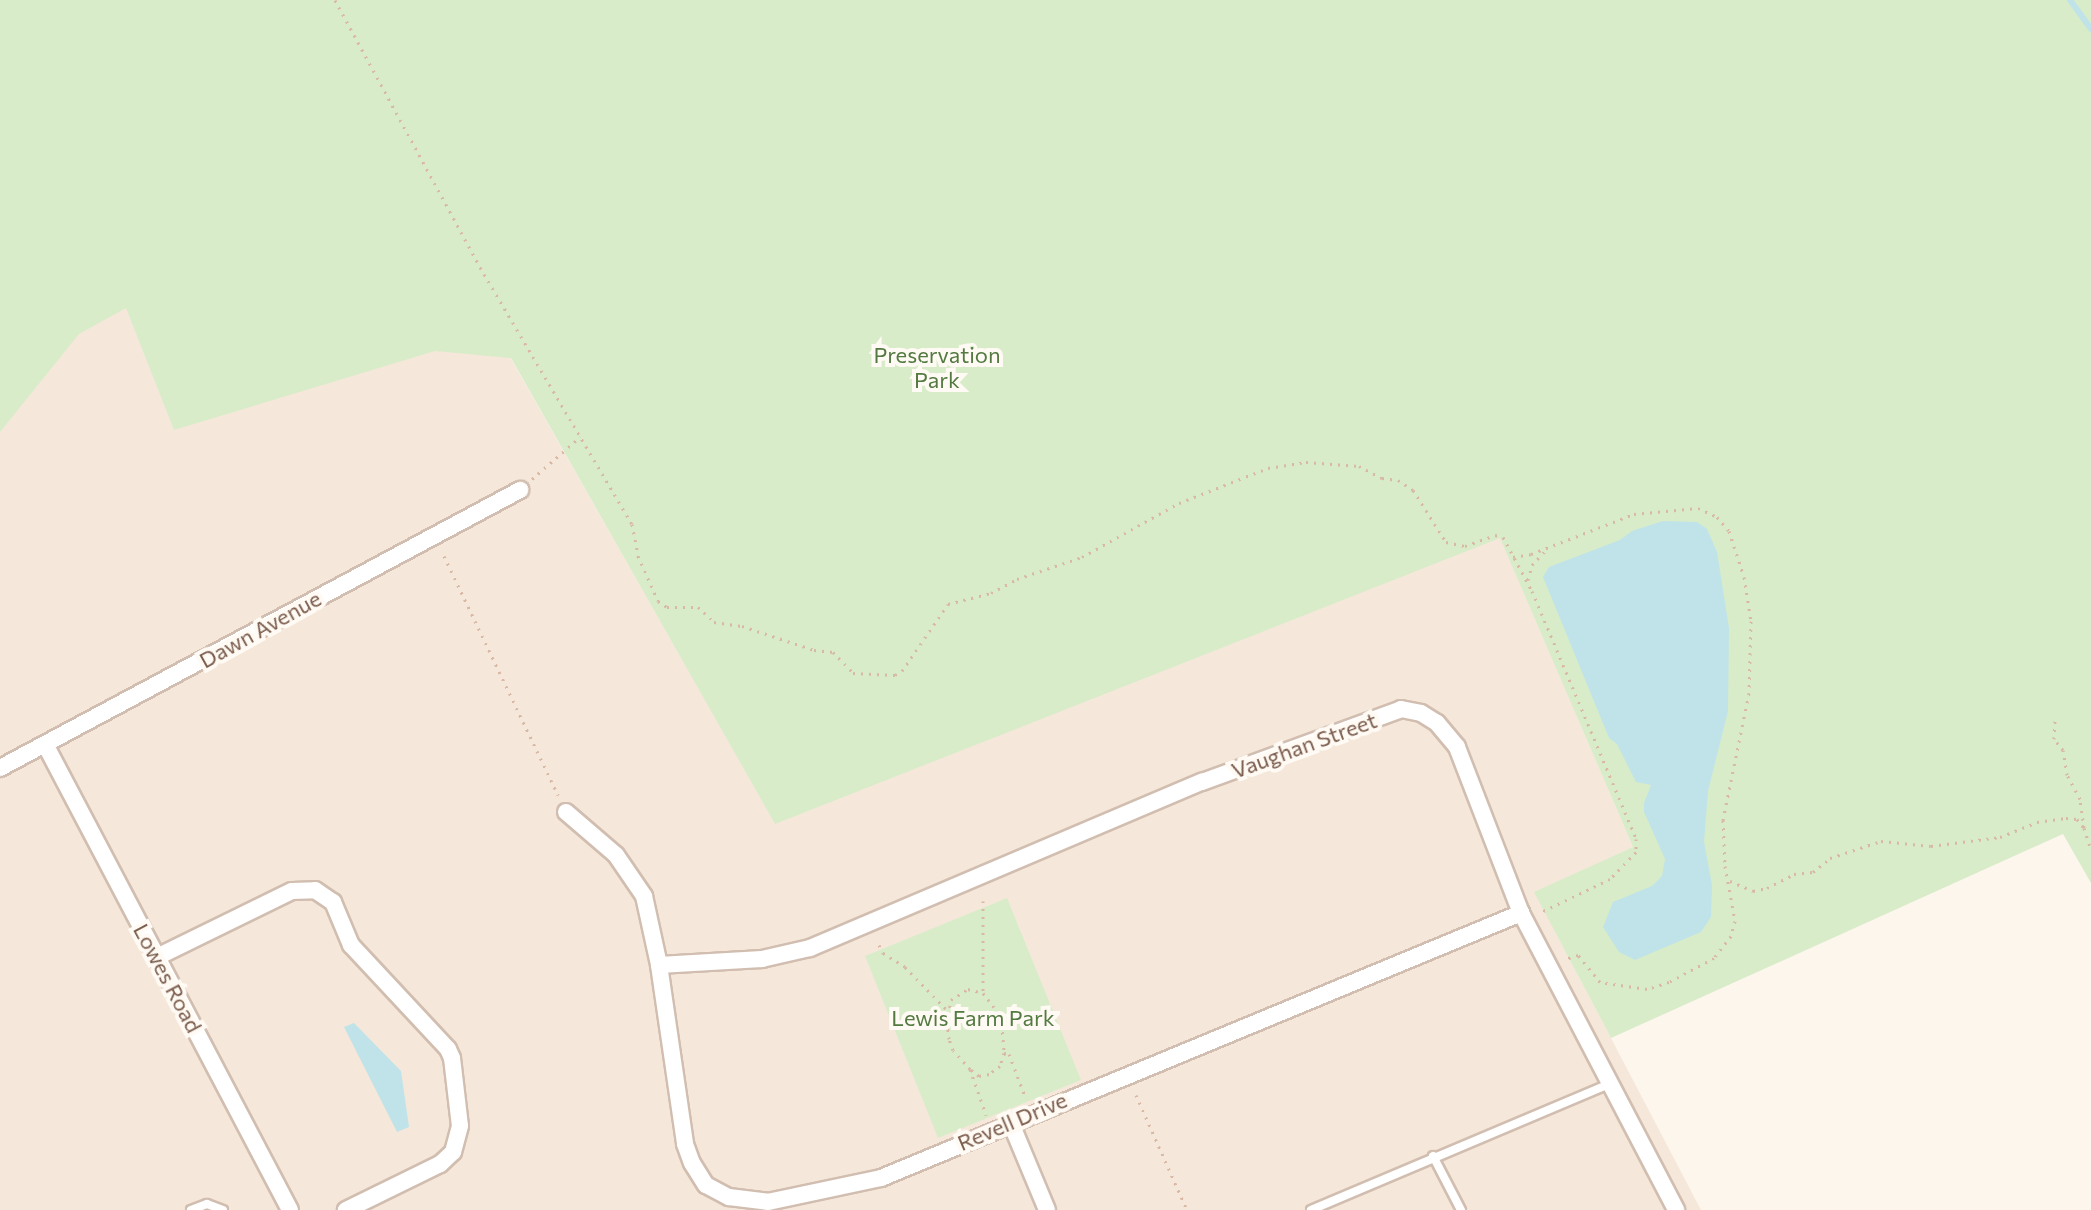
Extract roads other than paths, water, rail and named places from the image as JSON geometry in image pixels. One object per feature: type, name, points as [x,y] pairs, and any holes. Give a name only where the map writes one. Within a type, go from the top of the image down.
[{"type":"street","name":"Dawn Avenue","points":[[0,768],[520,490]]},
{"type":"street","name":"Vaughan Street","points":[[659,965],[762,959],[810,948],[1202,782],[1401,709],[1421,713],[1437,723],[1457,747],[1523,916],[1676,1210]]},
{"type":"street","name":"Lowes Road","points":[[46,746],[290,1210]]},
{"type":"street","name":"Revell Drive","points":[[566,812],[616,855],[644,896],[659,965],[685,1144],[706,1185],[729,1197],[768,1202],[881,1178],[1032,1112],[1523,916]]},
{"type":"street","points":[[157,957],[292,891],[315,890],[333,902],[351,945],[442,1041],[452,1058],[460,1126],[453,1152],[440,1164],[346,1210]]},
{"type":"street","points":[[1010,1121],[1047,1210]]},
{"type":"lane","points":[[1311,1210],[1612,1083]]},
{"type":"lane","points":[[1433,1156],[1461,1210]]},
{"type":"lane","points":[[191,1210],[207,1204],[223,1210]]},
{"type":"water","points":[[1663,521],[1697,522],[1707,529],[1717,552],[1729,628],[1728,711],[1708,791],[1704,842],[1712,885],[1711,917],[1701,932],[1635,960],[1619,952],[1603,927],[1613,902],[1652,886],[1662,876],[1665,859],[1644,812],[1651,785],[1636,782],[1617,744],[1609,738],[1543,577],[1549,567]]},
{"type":"water","points":[[354,1023],[401,1071],[409,1127],[397,1132],[344,1027]]},
{"type":"waterway","points":[[2070,0],[2091,29]]},
{"type":"park label","name":"Preservation Park","points":[[937,366]]},
{"type":"park label","name":"Lewis Farm Park","points":[[973,1018]]}]
